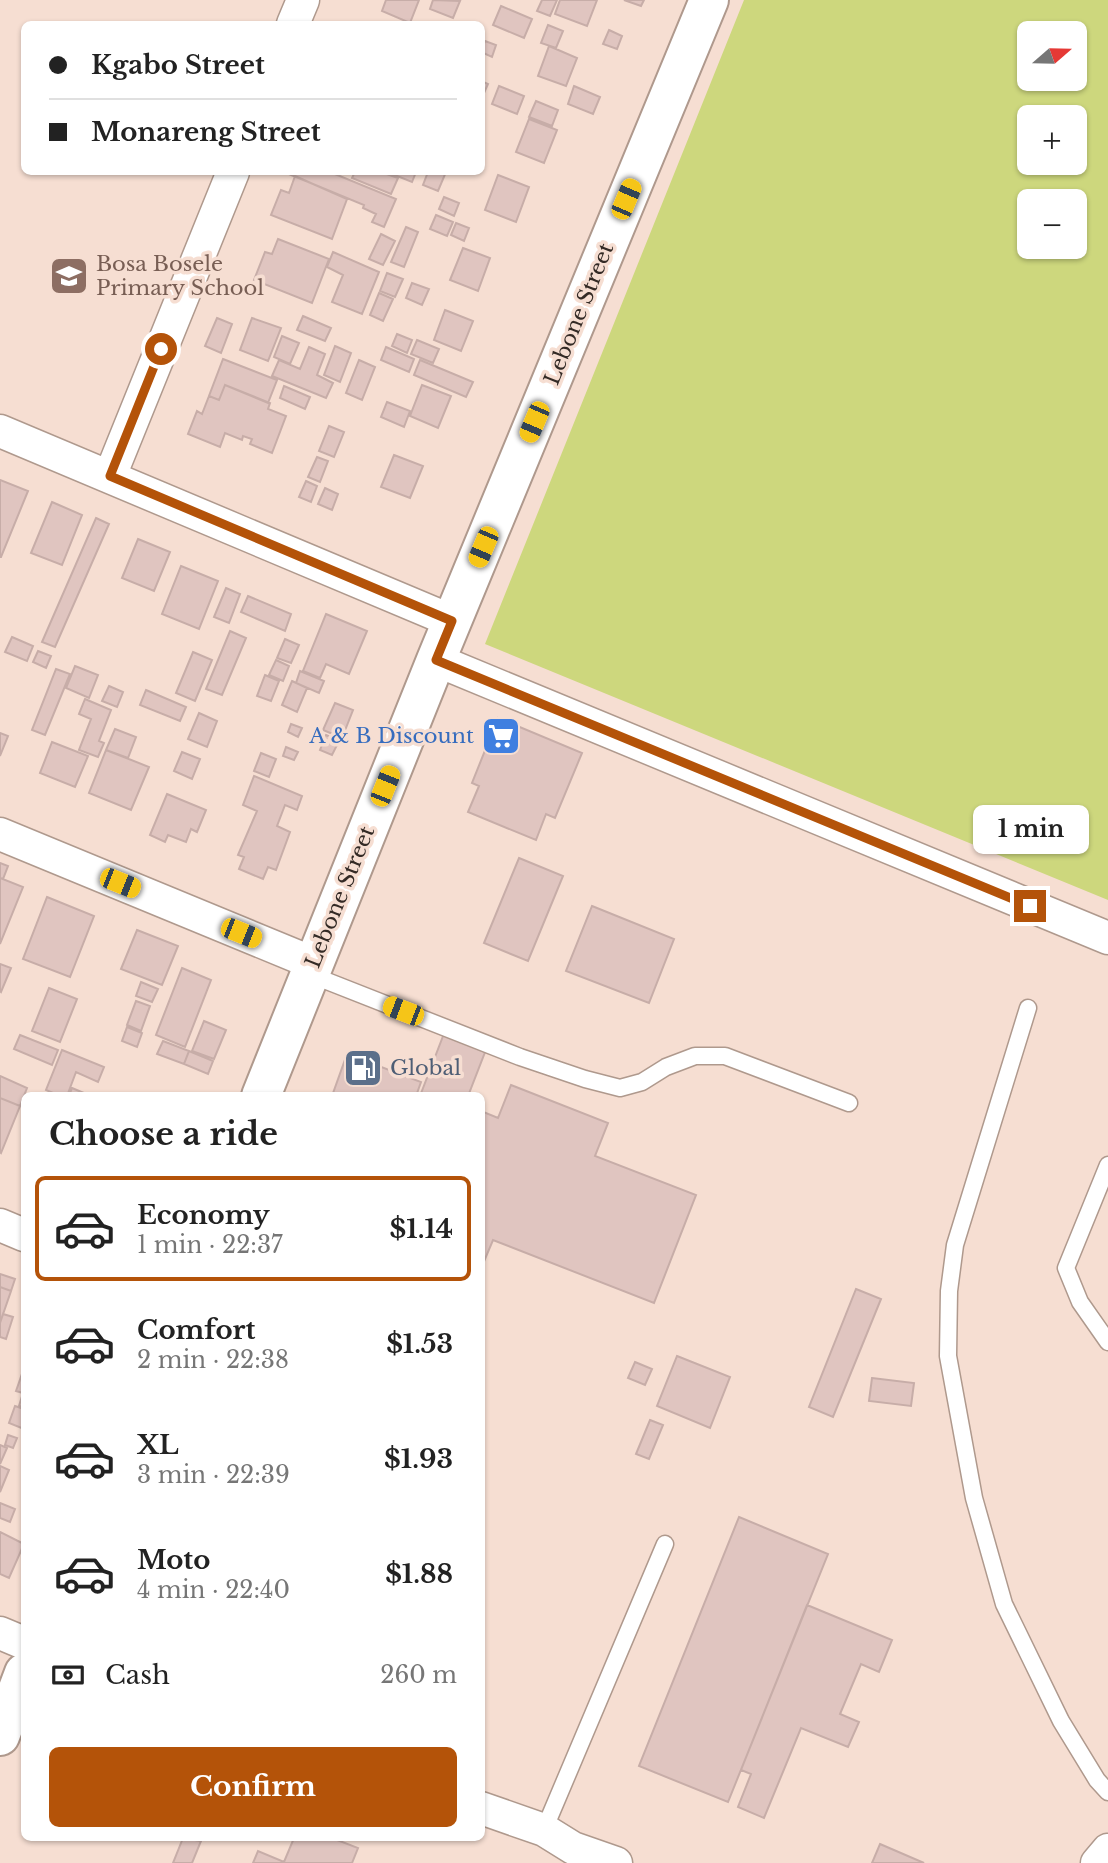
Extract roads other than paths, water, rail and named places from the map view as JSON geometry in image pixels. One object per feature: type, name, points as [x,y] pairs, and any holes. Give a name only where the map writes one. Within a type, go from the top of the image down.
[{"type":"street","points":[[294,21],[303,0]]},
{"type":"street","name":"Lebone Street","points":[[263,1092],[436,660],[709,0]]},
{"type":"street","points":[[110,476],[232,175]]},
{"type":"street","points":[[0,431],[452,621]]},
{"type":"street","points":[[436,660],[1108,938]]},
{"type":"street","points":[[0,834],[311,969]]},
{"type":"street","points":[[0,1225],[21,1234]]},
{"type":"street","points":[[0,1633],[21,1642]]},
{"type":"street","points":[[0,1736],[21,1681]]},
{"type":"street","points":[[485,1809],[544,1830],[570,1856],[616,1863]]},
{"type":"street","points":[[1097,1863],[1108,1850]]},
{"type":"lane","points":[[311,969],[520,1057],[620,1088],[642,1082],[666,1067],[695,1056],[725,1056],[849,1102]]},
{"type":"lane","points":[[1028,1008],[955,1245],[949,1292],[948,1356],[974,1498],[1004,1604],[1061,1721],[1097,1780],[1108,1792]]},
{"type":"lane","points":[[1108,1165],[1066,1268],[1080,1302],[1108,1342]]},
{"type":"lane","points":[[544,1830],[664,1544]]},
{"type":"place","name":"Bosa Bosele Primary School","points":[[69,276]]},
{"type":"place","name":"A & B Discount","points":[[501,736]]},
{"type":"place","name":"Global","points":[[363,1068]]}]
